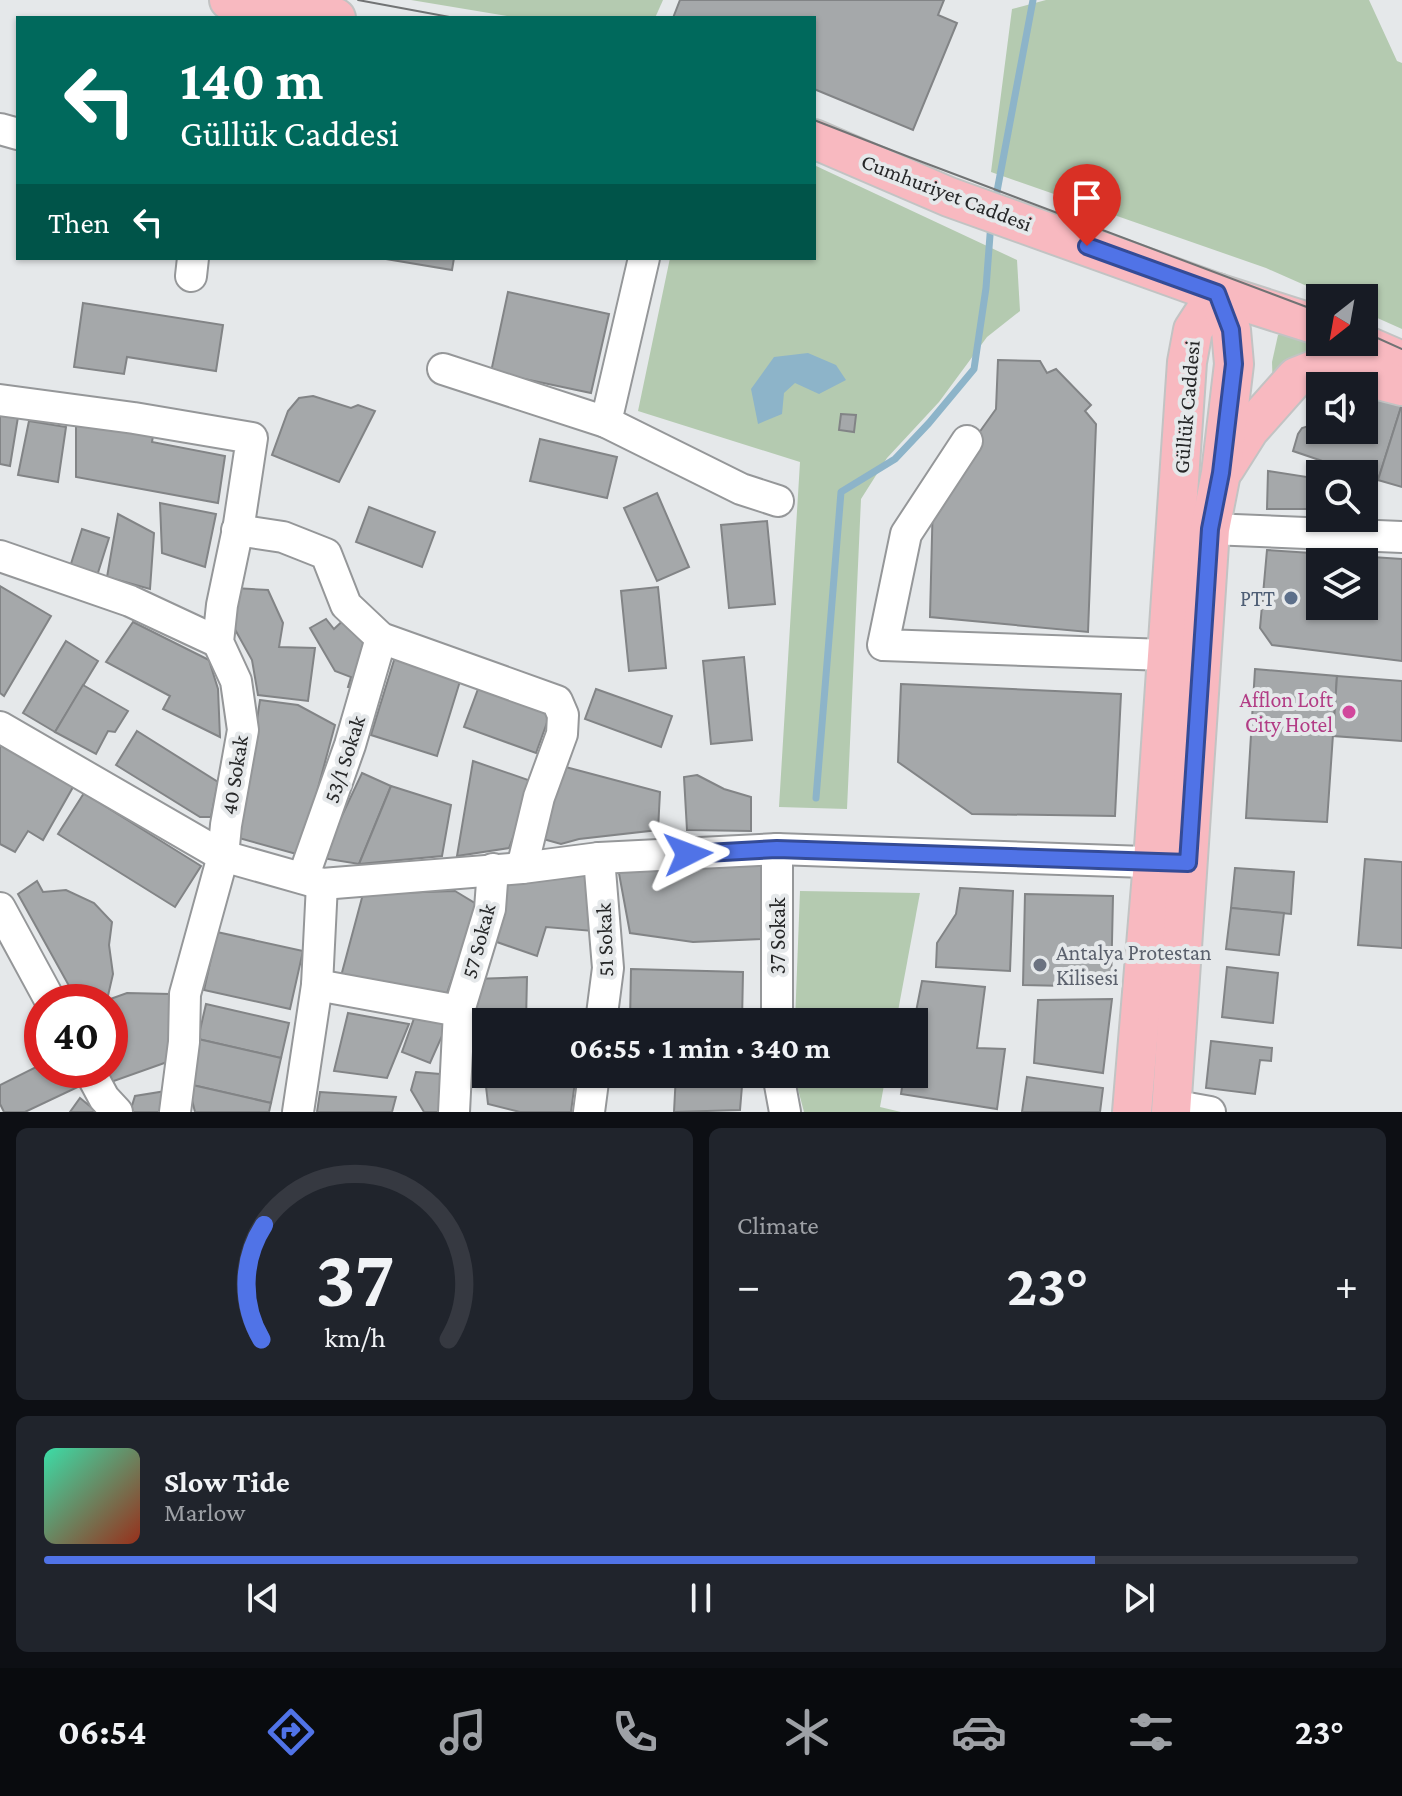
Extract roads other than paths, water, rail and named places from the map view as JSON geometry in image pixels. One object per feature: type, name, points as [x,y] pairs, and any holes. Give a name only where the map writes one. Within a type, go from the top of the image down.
[{"type":"main road","points":[[229,0],[324,16]]},
{"type":"main road","name":"Cumhuriyet Caddesi","points":[[816,140],[949,197],[1306,322]]},
{"type":"main road","name":"Güllük Caddesi","points":[[1132,1112],[1170,863],[1210,529],[1221,473],[1234,364],[1231,330],[1217,293]]},
{"type":"main road","name":"Güllük Caddesi","points":[[1171,1109],[1166,655],[1187,362],[1193,330],[1217,293]]},
{"type":"main road","points":[[1378,351],[1402,361]]},
{"type":"main road","points":[[1221,473],[1249,430],[1296,377],[1324,366],[1402,386]]},
{"type":"street","points":[[606,422],[644,260]]},
{"type":"street","points":[[443,369],[606,422],[741,489],[778,501]]},
{"type":"street","points":[[0,556],[130,601],[218,642],[252,438],[8,396]]},
{"type":"street","points":[[967,441],[906,534],[883,645],[1166,655]]},
{"type":"street","points":[[1210,529],[1402,537]]},
{"type":"street","points":[[237,530],[283,537],[326,554],[346,605],[381,638]]},
{"type":"street","name":"57 Sokak","points":[[381,638],[557,701],[563,715],[562,734],[539,797],[490,909],[459,1011],[454,1112]]},
{"type":"street","name":"53/1 Sokak","points":[[298,1112],[317,985],[312,881],[381,638]]},
{"type":"street","name":"40 Sokak","points":[[175,1112],[184,1042],[185,994],[223,856],[243,730],[236,681],[218,642]]},
{"type":"street","points":[[0,727],[223,856],[312,881],[507,869],[599,858],[777,849],[1170,863]]},
{"type":"street","name":"37 Sokak","points":[[777,849],[777,1008]]},
{"type":"street","name":"51 Sokak","points":[[599,858],[608,968],[603,1008]]},
{"type":"street","points":[[0,908],[41,984]]},
{"type":"street","points":[[317,985],[459,1011]]},
{"type":"street","points":[[99,1088],[117,1112]]},
{"type":"street","points":[[589,1112],[592,1088]]},
{"type":"street","points":[[781,1088],[785,1112]]},
{"type":"street","points":[[1171,1109],[1210,1112]]},
{"type":"water","points":[[808,353],[836,365],[846,380],[819,394],[795,383],[784,393],[782,414],[758,424],[751,389],[774,357]]},
{"type":"waterway","points":[[995,202],[1033,0]]},
{"type":"waterway","points":[[816,798],[841,492],[895,459],[974,369],[986,288],[991,222]]},
{"type":"tram line","points":[[358,0],[444,16]]},
{"type":"tram line","points":[[816,121],[1306,307]]},
{"type":"tram line","points":[[1378,338],[1402,349]]},
{"type":"place","name":"PTT","points":[[1291,598]]},
{"type":"place","name":"Afflon Loft City Hotel","points":[[1349,712]]},
{"type":"place","name":"Antalya Protestan Kilisesi","points":[[1040,965]]}]
